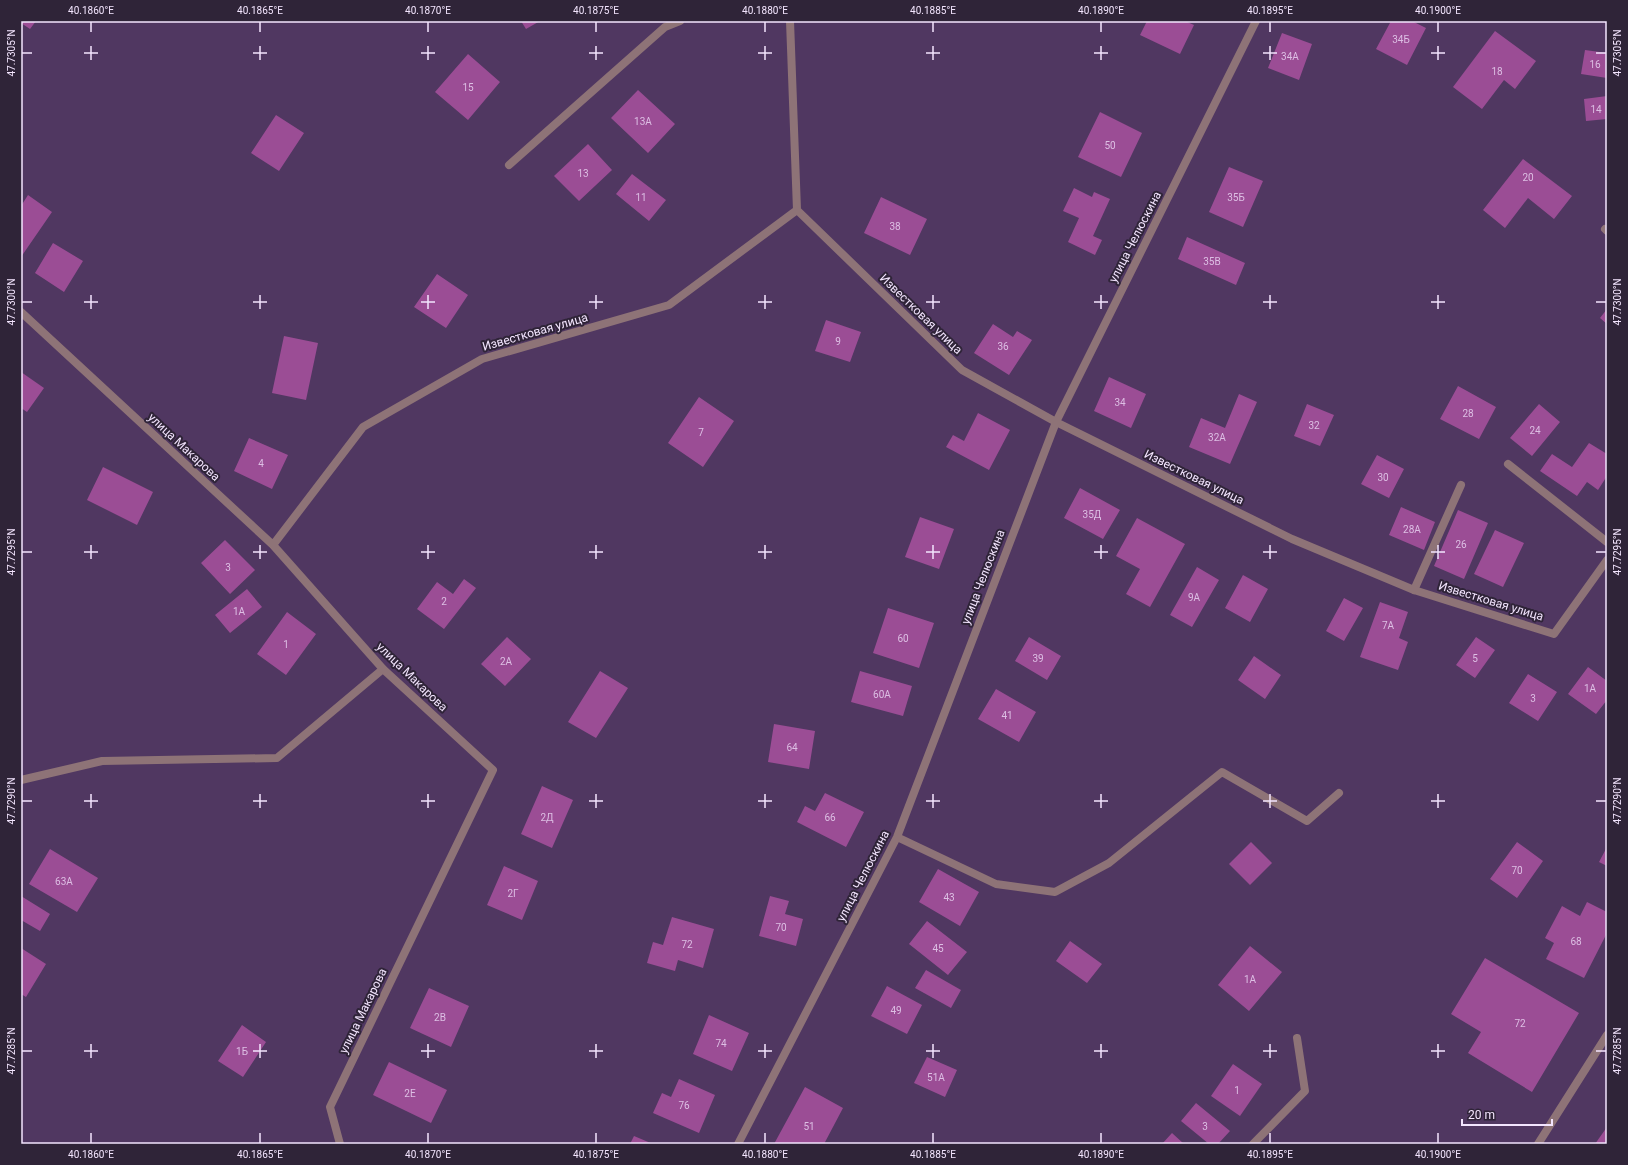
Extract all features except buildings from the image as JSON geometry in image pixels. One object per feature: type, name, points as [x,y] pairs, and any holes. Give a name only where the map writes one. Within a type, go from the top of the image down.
[{"type":"street","points":[[509,165],[665,27],[680,21]]},
{"type":"street","points":[[790,21],[797,210]]},
{"type":"street","name":"улица Челюскина","points":[[738,1144],[897,837],[1056,422],[1256,21]]},
{"type":"street","name":"Известковая улица","points":[[273,545],[363,427],[482,359],[669,305],[797,210],[962,370],[1056,422],[1292,539],[1414,590],[1554,634],[1607,560]]},
{"type":"street","name":"улица Макарова","points":[[21,312],[273,545],[383,669],[493,770],[330,1107],[340,1144]]},
{"type":"street","points":[[1508,464],[1607,542]]},
{"type":"street","points":[[1414,590],[1461,485]]},
{"type":"street","points":[[21,780],[102,761],[277,758],[383,669]]},
{"type":"street","points":[[897,837],[996,884],[1054,892],[1109,863],[1222,772],[1307,821],[1339,793]]},
{"type":"street","points":[[1538,1144],[1607,1035]]},
{"type":"street","points":[[1253,1144],[1305,1091],[1297,1038]]}]
